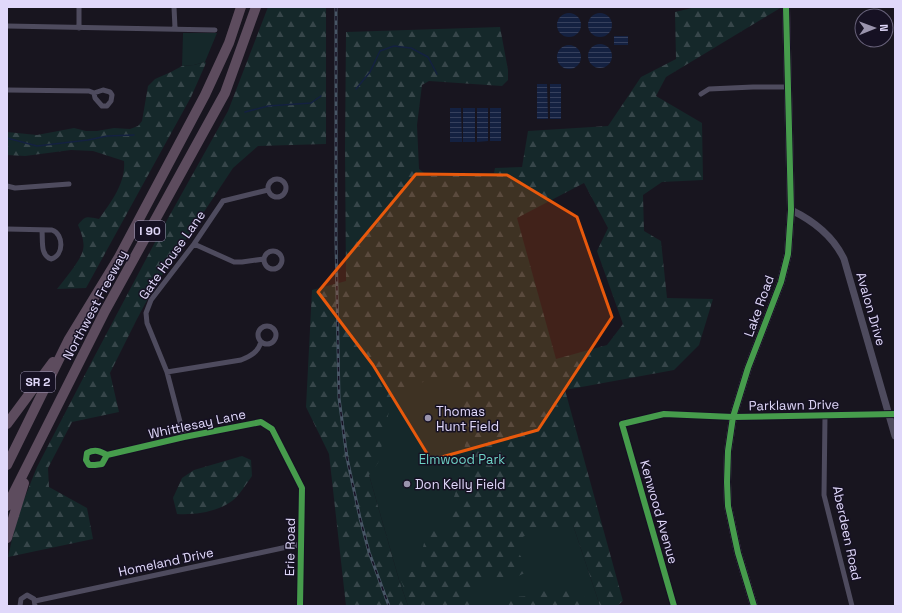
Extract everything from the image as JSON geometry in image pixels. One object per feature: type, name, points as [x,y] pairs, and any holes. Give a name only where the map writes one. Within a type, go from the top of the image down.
[{"type":"highway","name":"Northwest Freeway","points":[[7,465],[69,340],[119,257],[205,94],[229,43],[241,7]]},
{"type":"highway","name":"Northwest Freeway","points":[[7,506],[105,311],[225,93],[256,7]]},
{"type":"highway","name":"SR 2","points":[[7,424],[69,340]]},
{"type":"highway","points":[[7,538],[34,452]]},
{"type":"main road","name":"Lake Road","points":[[754,606],[738,553],[728,506],[728,451],[733,417],[748,368],[781,282],[788,254],[791,210],[786,7]]},
{"type":"street","points":[[79,7],[79,28]]},
{"type":"street","points":[[174,7],[175,28]]},
{"type":"street","points":[[7,26],[175,28],[214,30]]},
{"type":"street","points":[[701,94],[709,89],[788,87]]},
{"type":"street","points":[[7,90],[88,90],[94,93]]},
{"type":"street","points":[[7,186],[15,188],[70,184]]},
{"type":"street","name":"Gate House Lane","points":[[184,437],[167,372],[147,323],[146,313],[150,300],[194,244],[223,201],[268,190]]},
{"type":"street","name":"Avalon Drive","points":[[791,210],[812,222],[829,235],[839,248],[844,259],[892,414],[895,436]]},
{"type":"street","points":[[7,229],[42,231],[52,230],[56,232],[59,236],[60,252],[54,258],[51,259],[44,255],[42,231]]},
{"type":"street","points":[[194,244],[234,262],[264,259]]},
{"type":"street","points":[[167,372],[241,360],[252,356],[259,347],[260,342]]},
{"type":"street","name":"Parklawn Drive","points":[[622,424],[664,414],[733,417],[892,414]]},
{"type":"street","name":"Aberdeen Road","points":[[825,416],[824,494],[852,606]]},
{"type":"street","name":"Whittlesay Lane","points":[[108,455],[184,437],[261,422],[272,429],[302,488]]},
{"type":"street","name":"Kenwood Avenue","points":[[622,424],[674,606]]},
{"type":"street","name":"Erie Road","points":[[300,606],[302,488]]},
{"type":"street","name":"Homeland Drive","points":[[20,606],[21,599],[25,596],[30,596],[35,604],[301,544]]},
{"type":"highlighted area","points":[[416,174],[507,175],[577,217],[612,317],[538,430],[431,460],[373,365],[318,292]]},
{"type":"green space","points":[[268,7],[326,7],[326,144],[258,146],[233,168],[153,289],[110,373],[119,412],[72,422],[48,468],[49,487],[87,508],[93,539],[8,557],[17,517],[37,467],[162,229],[228,111]]},
{"type":"green space","points":[[696,7],[782,7],[666,77],[656,96],[702,123],[703,180],[662,182],[643,195],[644,231],[661,241],[667,298],[713,299],[699,345],[674,370],[565,390],[623,601],[617,606],[600,606],[573,525],[534,533],[521,538],[515,545],[515,548],[524,561],[527,572],[505,582],[499,583],[490,578],[476,590],[470,600],[476,606],[411,606],[398,573],[421,571],[423,548],[426,538],[434,527],[450,527],[452,503],[457,488],[469,432],[467,418],[460,395],[449,382],[438,378],[423,382],[402,393],[389,411],[378,463],[369,475],[399,580],[408,606],[346,606],[329,454],[306,407],[312,290],[346,281],[346,32],[500,27],[508,70],[508,80],[502,86],[429,81],[422,85],[417,125],[419,169],[428,176],[494,173],[495,168],[522,167],[528,131],[608,126],[641,77],[676,59],[675,12]],"holes":[[[584,183],[608,228],[597,251],[623,324],[607,345],[556,359],[517,218]]]},
{"type":"green space","points":[[183,33],[217,33],[205,62],[182,66]]},
{"type":"green space","points":[[206,63],[191,97],[86,288],[57,289],[82,254],[83,240],[78,225],[85,218],[99,219],[117,192],[123,177],[124,161],[93,151],[71,150],[25,156],[7,155],[7,132],[37,135],[74,128],[86,131],[114,128],[130,129],[138,126],[142,121],[148,86],[155,79],[182,66]]},
{"type":"green space","name":"Elmwood Park","points":[[350,351],[477,361],[573,525],[600,606],[408,606],[399,580],[369,475]]},
{"type":"green space","points":[[242,456],[251,460],[252,476],[235,499],[220,508],[213,510],[191,514],[177,514],[173,498],[182,478],[194,470]]},
{"type":"green space","points":[[546,586],[566,590],[580,595],[597,606],[494,606],[498,602],[508,598],[535,596]]},
{"type":"water","points":[[569,13],[574,14],[580,20],[580,30],[574,36],[569,37],[564,36],[558,30],[557,25],[558,20],[564,14]]},
{"type":"water","points":[[600,13],[605,14],[611,20],[611,30],[605,36],[600,37],[595,36],[589,30],[588,25],[589,20],[595,14]]},
{"type":"water","points":[[614,36],[628,36],[628,45],[614,45]]},
{"type":"water","points":[[600,44],[605,45],[611,51],[611,61],[605,67],[600,68],[595,67],[589,61],[588,56],[589,51],[595,45]]},
{"type":"water","points":[[569,45],[574,46],[580,52],[580,62],[574,68],[569,69],[564,68],[558,62],[557,57],[558,52],[564,46]]},
{"type":"water","points":[[537,84],[547,84],[548,119],[537,119]]},
{"type":"water","points":[[550,84],[561,84],[561,119],[550,119]]},
{"type":"water","points":[[450,108],[461,108],[462,142],[450,142]]},
{"type":"water","points":[[463,108],[475,108],[475,142],[463,142]]},
{"type":"water","points":[[477,108],[488,108],[488,141],[477,142]]},
{"type":"water","points":[[490,108],[501,108],[501,141],[490,141]]},
{"type":"waterway","points":[[356,89],[370,72],[380,51],[394,46],[411,48],[428,57],[437,74]]},
{"type":"waterway","points":[[245,112],[268,106],[311,103],[321,96]]},
{"type":"waterway","points":[[7,138],[37,146],[88,140],[107,136],[134,135]]},
{"type":"railway","points":[[336,7],[336,241],[339,398],[347,458],[360,518],[369,552],[389,606]]},
{"type":"cycle path","points":[[754,606],[738,553],[728,506],[728,451],[733,417],[748,368],[781,282],[788,254],[791,210],[786,7]]},
{"type":"cycle path","points":[[674,606],[622,424],[664,414],[733,417],[895,414]]},
{"type":"cycle path","points":[[107,455],[102,464],[89,465],[86,460],[87,453],[93,451],[107,455],[184,437],[261,422],[272,429],[302,488],[300,606]]},
{"type":"place","name":"Thomas Hunt Field","points":[[428,418]]},
{"type":"place","name":"Don Kelly Field","points":[[407,484]]}]
